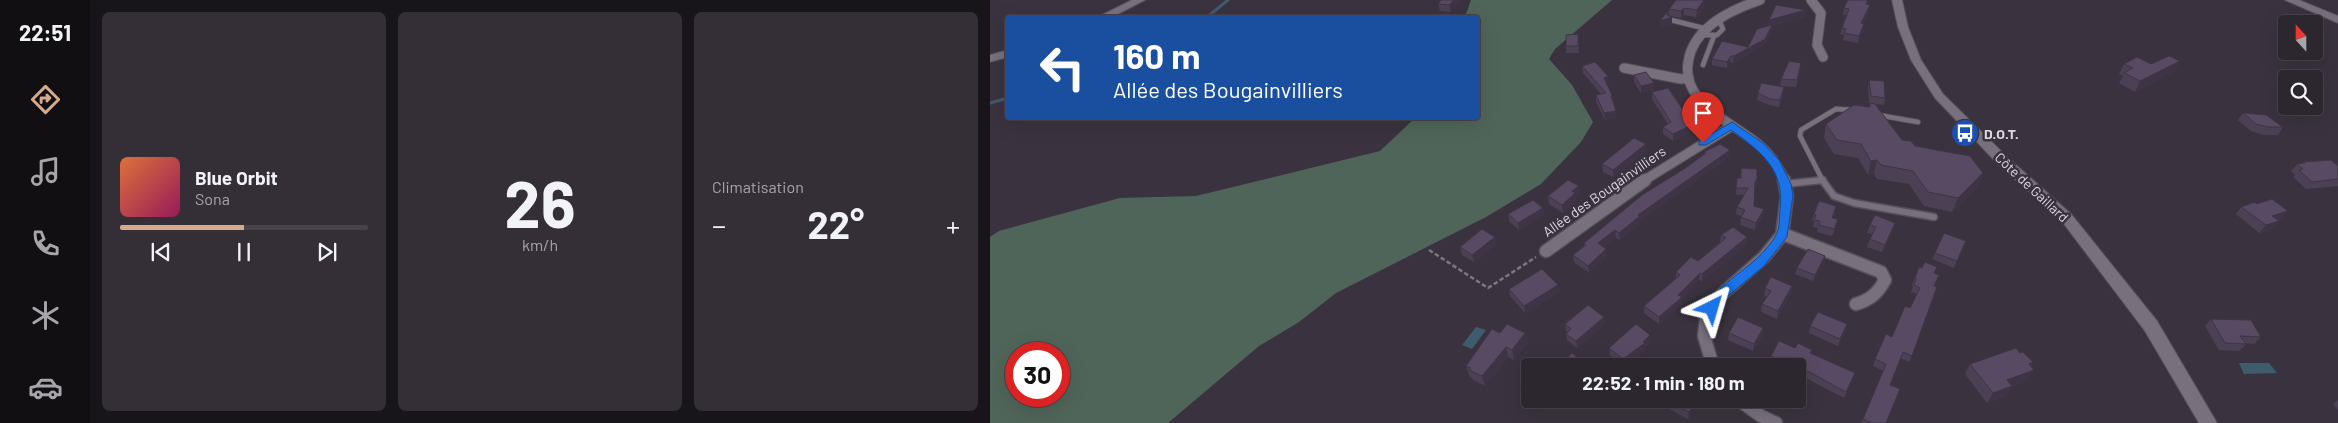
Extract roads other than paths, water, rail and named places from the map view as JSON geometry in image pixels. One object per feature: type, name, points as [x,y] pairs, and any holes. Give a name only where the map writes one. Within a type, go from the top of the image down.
[{"type":"street","points":[[1108,15],[1140,0]]},
{"type":"street","points":[[1710,358],[1705,345],[1705,320],[1718,297],[1760,263],[1783,234],[1787,195],[1785,184],[1775,163],[1760,146],[1711,113],[1698,99],[1687,69],[1690,53],[1708,33],[1718,18],[1760,0]]},
{"type":"street","points":[[1812,0],[1821,13],[1817,46],[1823,57]]},
{"type":"street","name":"Côte de Gaillard","points":[[1897,0],[1903,27],[1916,60],[1939,96],[2001,159],[2066,217],[2151,326],[2208,423]]},
{"type":"street","points":[[2290,0],[2338,20]]},
{"type":"street","points":[[990,59],[1005,54]]},
{"type":"street","points":[[1624,68],[1681,79],[1689,78]]},
{"type":"street","name":"Allée des Bougainvilliers","points":[[1546,251],[1664,166],[1732,126]]},
{"type":"street","points":[[1783,234],[1881,272],[1885,280],[1877,294],[1869,302],[1856,304]]},
{"type":"street","points":[[1747,408],[1759,419],[1776,423]]},
{"type":"lane","points":[[1671,20],[1708,33],[1702,65]]},
{"type":"lane","points":[[1865,112],[1836,109],[1801,130],[1800,136],[1823,182],[1834,196],[1854,204],[1934,217]]},
{"type":"lane","points":[[1874,114],[1918,122]]},
{"type":"lane","points":[[1785,184],[1823,182]]},
{"type":"water","points":[[1476,327],[1486,330],[1472,349],[1462,345]]},
{"type":"water","points":[[2239,363],[2269,363],[2277,373],[2244,374]]},
{"type":"waterway","points":[[1210,15],[1228,0]]},
{"type":"waterway","points":[[990,103],[1005,99]]},
{"type":"place","name":"D.O.T.","points":[[1965,133]]}]
